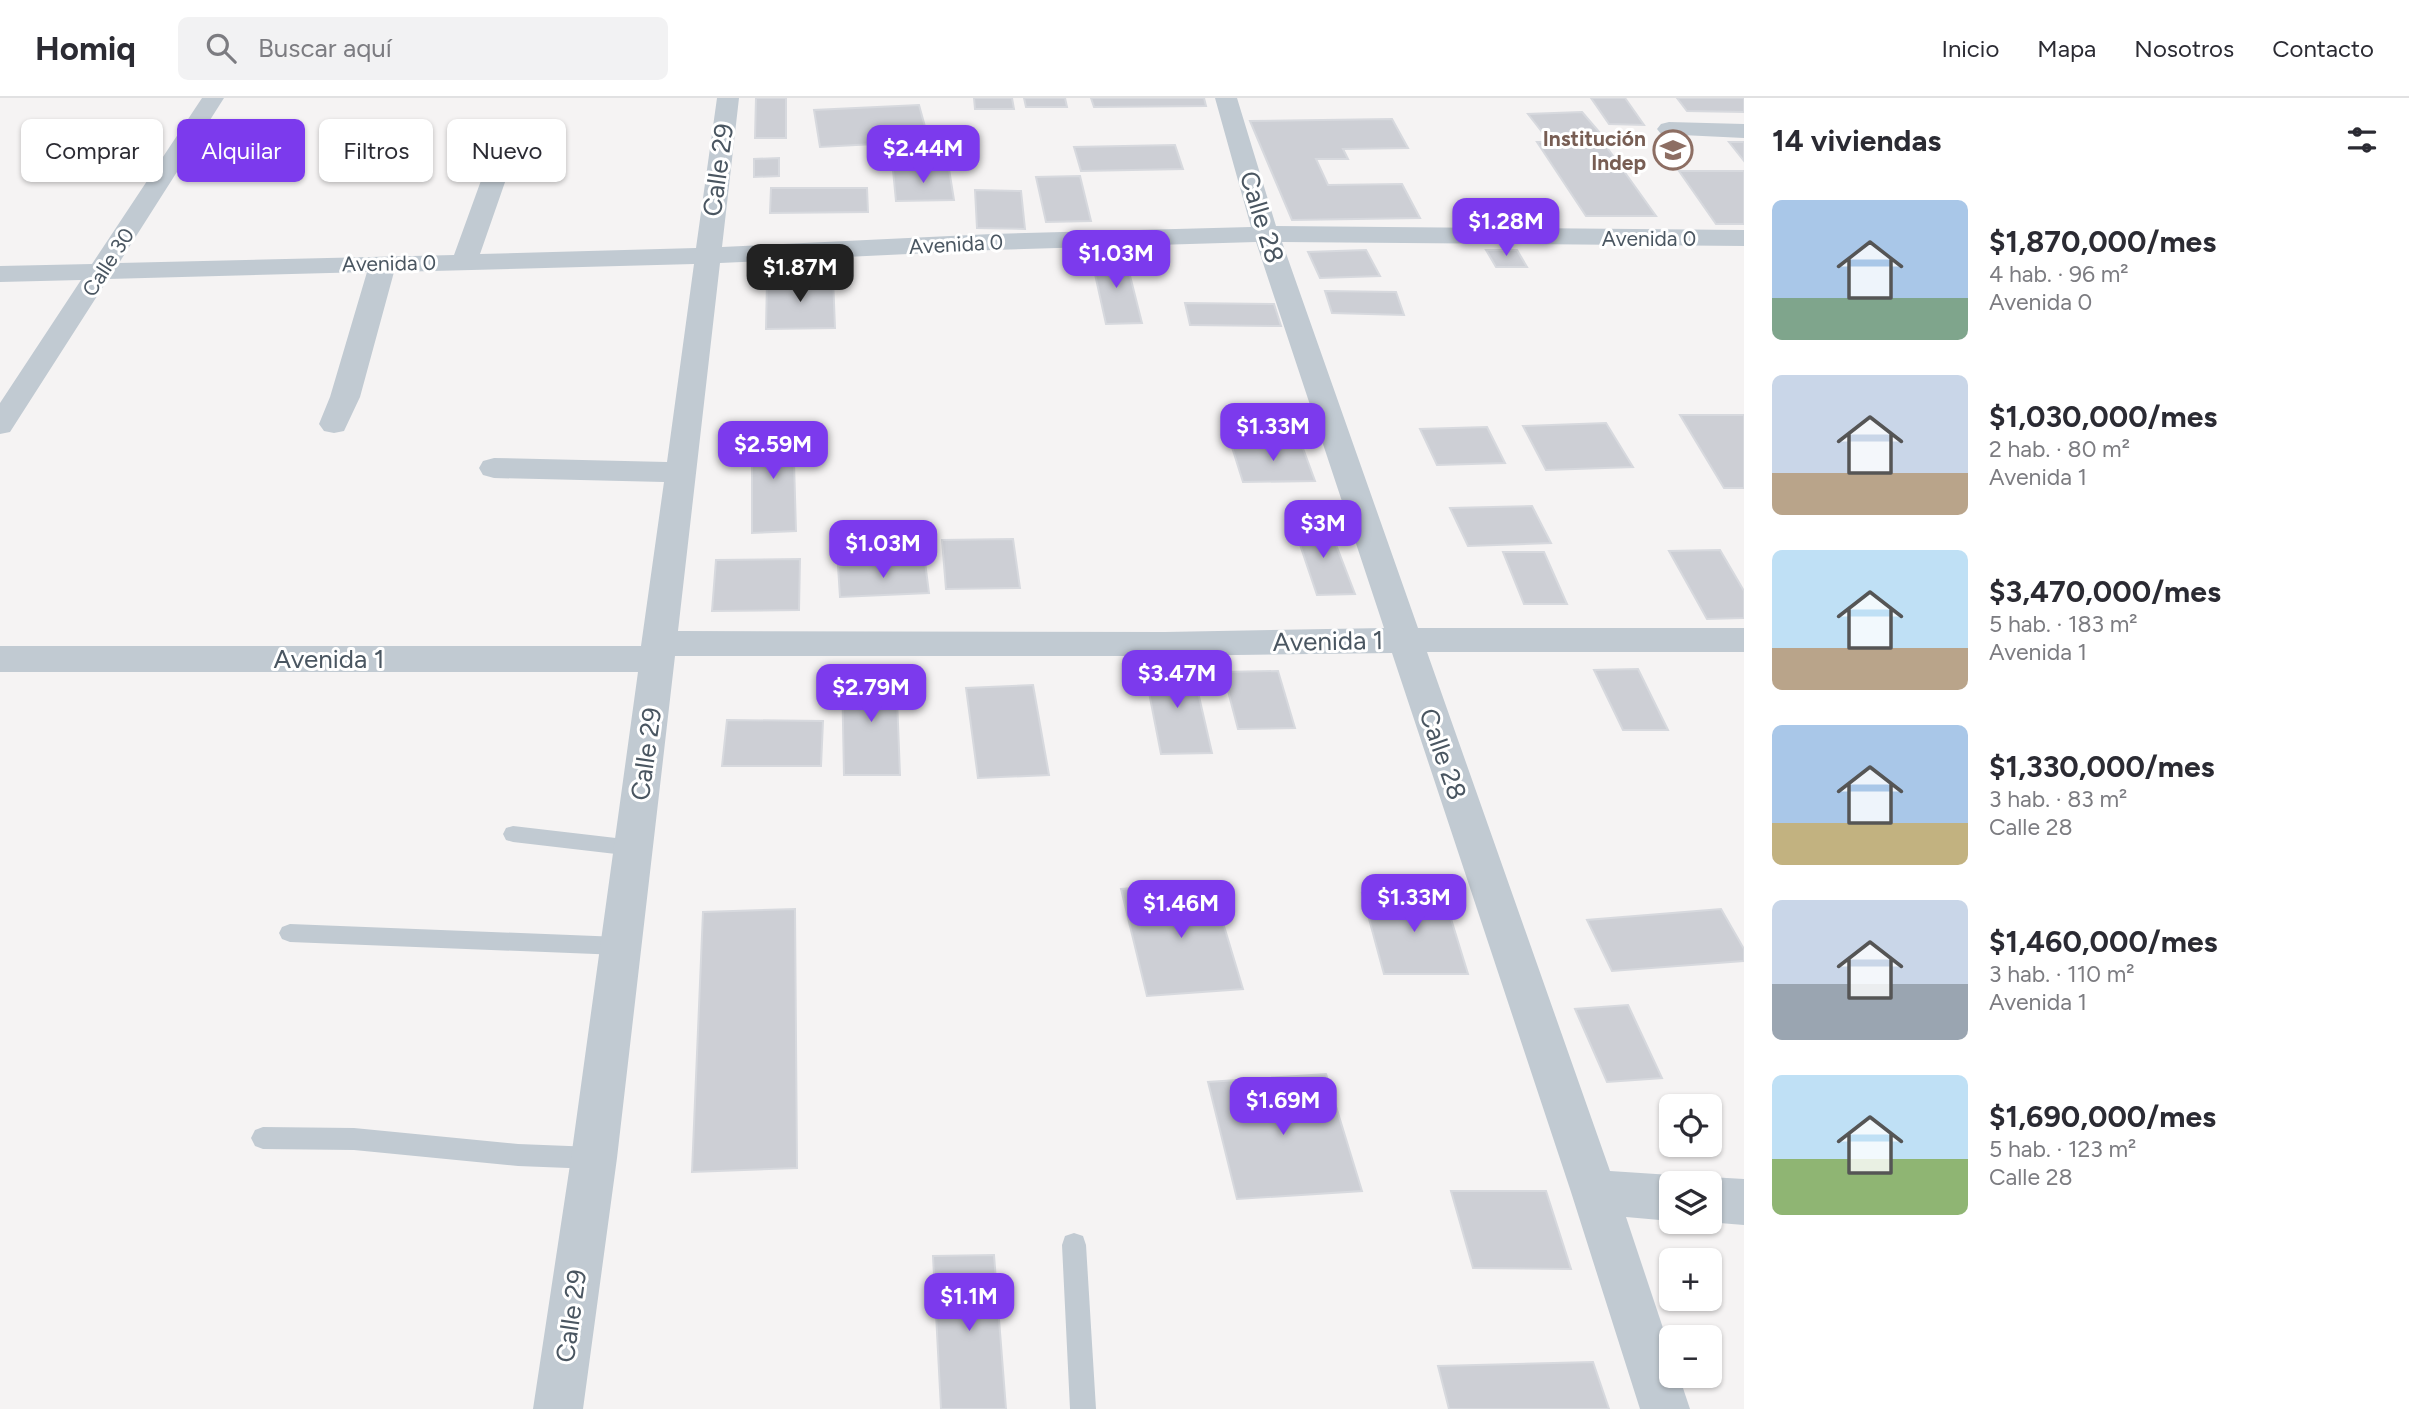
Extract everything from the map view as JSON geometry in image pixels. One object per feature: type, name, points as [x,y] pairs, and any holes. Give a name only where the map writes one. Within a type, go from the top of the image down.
[{"type":"street","name":"Calle 30","points":[[0,425],[213,98]]},
{"type":"street","name":"Calle 29","points":[[558,1409],[594,1158],[728,98]]},
{"type":"street","name":"Calle 28","points":[[1226,98],[1266,234],[1594,1192],[1665,1409]]},
{"type":"street","points":[[1669,129],[1744,131]]},
{"type":"street","points":[[464,262],[493,182]]},
{"type":"street","name":"Avenida 0","points":[[0,274],[706,256],[992,242],[1266,234],[1744,238]]},
{"type":"street","points":[[334,424],[345,397],[383,263]]},
{"type":"street","points":[[494,468],[682,472]]},
{"type":"street","name":"Avenida 1","points":[[0,659],[1404,640],[1744,640]]},
{"type":"street","points":[[1594,1192],[1659,1197]]},
{"type":"street","points":[[1722,1201],[1744,1202]]},
{"type":"lane","points":[[513,834],[633,848]]},
{"type":"lane","points":[[290,933],[621,946]]},
{"type":"lane","points":[[263,1138],[354,1139],[518,1155],[594,1158]]},
{"type":"lane","points":[[1074,1245],[1083,1409]]},
{"type":"building","points":[[756,98],[786,98],[786,138],[755,138]]},
{"type":"building","points":[[974,98],[1012,98],[1014,109],[975,109]]},
{"type":"building","points":[[1024,98],[1065,98],[1067,107],[1026,107]]},
{"type":"building","points":[[1091,98],[1204,98],[1206,106],[1094,107]]},
{"type":"building","points":[[1591,98],[1625,98],[1644,125],[1609,124]]},
{"type":"building","points":[[1677,98],[1744,98],[1744,112],[1687,111]]},
{"type":"building","points":[[919,105],[929,141],[820,147],[814,110]]},
{"type":"building","points":[[1582,112],[1601,134],[1546,137],[1528,114]]},
{"type":"building","points":[[1392,119],[1408,148],[1343,149],[1348,159],[1316,159],[1328,185],[1402,184],[1420,218],[1292,220],[1250,121]]},
{"type":"building","points":[[1537,142],[1603,142],[1656,216],[1586,216]]},
{"type":"building","points":[[1729,142],[1744,142],[1744,161]]},
{"type":"building","points":[[1175,145],[1183,169],[1081,171],[1074,147]]},
{"type":"building","points":[[779,158],[779,176],[754,177],[754,159]]},
{"type":"building","points":[[949,169],[954,200],[896,201],[893,170]]},
{"type":"building","points":[[1679,171],[1744,171],[1744,224],[1716,224]]},
{"type":"building","points":[[1080,176],[1091,221],[1046,222],[1036,177]]},
{"type":"building","points":[[771,188],[867,188],[868,212],[770,213]]},
{"type":"building","points":[[975,190],[1021,191],[1025,229],[977,228]]},
{"type":"building","points":[[1366,250],[1380,276],[1320,278],[1308,252]]},
{"type":"building","points":[[1486,250],[1517,250],[1527,267],[1496,267]]},
{"type":"building","points":[[1091,256],[1125,256],[1142,323],[1106,324]]},
{"type":"building","points":[[833,278],[835,328],[766,329],[767,280]]},
{"type":"building","points":[[1325,291],[1396,292],[1404,315],[1332,313]]},
{"type":"building","points":[[1185,303],[1274,304],[1281,326],[1190,325]]},
{"type":"building","points":[[1680,415],[1744,415],[1744,488],[1724,488]]},
{"type":"building","points":[[1606,423],[1633,467],[1546,470],[1523,426]]},
{"type":"building","points":[[1487,427],[1505,463],[1437,465],[1420,429]]},
{"type":"building","points":[[793,428],[796,531],[752,533],[752,429]]},
{"type":"building","points":[[1301,443],[1315,481],[1243,482],[1231,444]]},
{"type":"building","points":[[1532,506],[1551,543],[1468,546],[1450,508]]},
{"type":"building","points":[[1293,524],[1328,524],[1355,594],[1317,595]]},
{"type":"building","points":[[1013,539],[1020,588],[946,589],[942,540]]},
{"type":"building","points":[[1720,550],[1744,591],[1744,618],[1707,619],[1669,551]]},
{"type":"building","points":[[1503,552],[1544,552],[1567,604],[1524,604]]},
{"type":"building","points":[[800,559],[799,610],[712,611],[716,560]]},
{"type":"building","points":[[925,562],[929,593],[840,597],[838,566]]},
{"type":"building","points":[[1192,666],[1212,753],[1161,754],[1144,667]]},
{"type":"building","points":[[1638,669],[1668,730],[1623,730],[1594,670]]},
{"type":"building","points":[[1278,671],[1295,728],[1238,729],[1223,672]]},
{"type":"building","points":[[842,673],[896,673],[900,775],[844,775]]},
{"type":"building","points":[[1033,685],[1049,775],[978,778],[966,688]]},
{"type":"building","points":[[727,720],[823,721],[821,766],[722,766]]},
{"type":"building","points":[[1211,883],[1243,989],[1147,996],[1121,889]]},
{"type":"building","points":[[1362,893],[1443,893],[1468,974],[1384,974]]},
{"type":"building","points":[[795,909],[797,1168],[692,1172],[703,912]]},
{"type":"building","points":[[1721,909],[1744,949],[1744,961],[1612,971],[1587,920]]},
{"type":"building","points":[[1628,1005],[1662,1078],[1607,1082],[1575,1009]]},
{"type":"building","points":[[1326,1074],[1362,1191],[1237,1199],[1208,1082]]},
{"type":"building","points":[[1451,1191],[1546,1191],[1571,1269],[1473,1268]]},
{"type":"building","points":[[994,1255],[1006,1409],[941,1409],[933,1256]]},
{"type":"building","points":[[1593,1362],[1609,1409],[1449,1409],[1438,1366]]},
{"type":"place","name":"Institución Indep","points":[[1673,150]]}]
